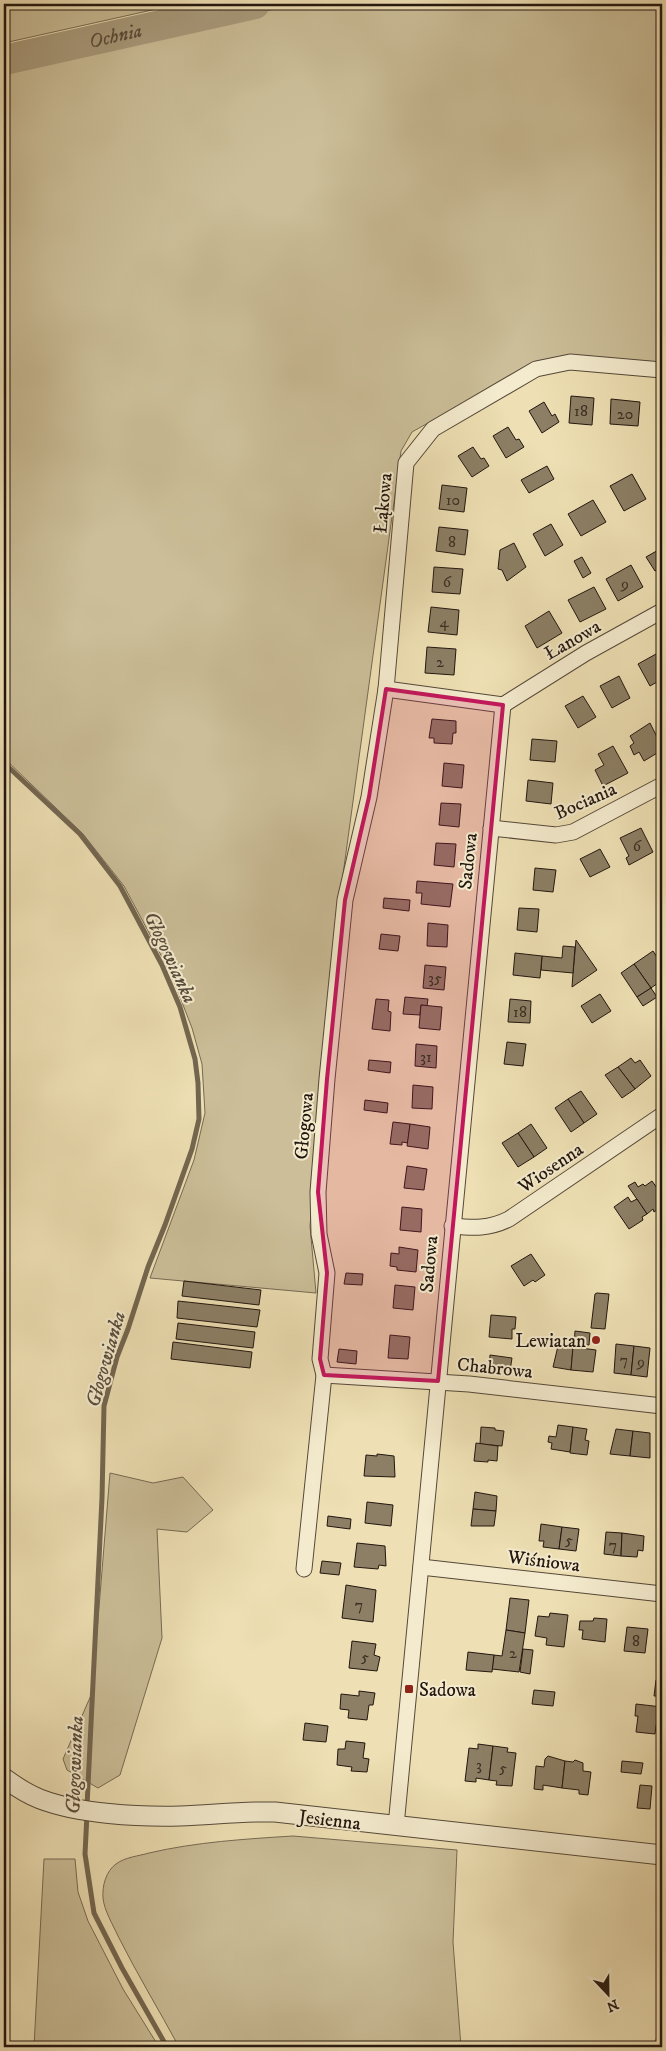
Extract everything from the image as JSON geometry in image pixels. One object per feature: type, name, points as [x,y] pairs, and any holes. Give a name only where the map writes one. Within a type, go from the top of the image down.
[{"type":"street","name":"Łąkowa","points":[[386,689],[406,463],[433,429],[536,370],[570,362],[662,370]]},
{"type":"street","name":"Łanowa","points":[[503,705],[579,658],[662,611]]},
{"type":"street","points":[[386,689],[503,705]]},
{"type":"street","name":"Głogowa","points":[[304,1569],[324,1375],[320,1359],[327,1273],[320,1234],[318,1192],[327,1080],[345,900],[368,797],[386,689]]},
{"type":"street","name":"Sadowa","points":[[396,1826],[503,705]]},
{"type":"street","name":"Bociania","points":[[491,828],[556,835],[573,832],[662,785]]},
{"type":"street","name":"Wiosenna","points":[[452,1226],[472,1228],[494,1226],[509,1219],[662,1115]]},
{"type":"street","name":"Chabrowa","points":[[324,1375],[438,1381],[662,1406]]},
{"type":"street","name":"Wiśniowa","points":[[421,1567],[662,1594]]},
{"type":"street","name":"Jesienna","points":[[4,1778],[21,1791],[41,1800],[102,1812],[145,1816],[182,1816],[248,1811],[275,1812],[662,1854]]},
{"type":"highlighted area","points":[[386,689],[503,705],[438,1381],[324,1375],[320,1359],[327,1273],[318,1192],[327,1079],[345,900],[369,797]]},
{"type":"shaded area","points":[[4,4],[179,4],[4,43]]},
{"type":"shaded area","points":[[296,4],[662,4],[662,364],[558,357],[532,364],[412,432],[401,451],[338,911],[310,1226],[316,1293],[150,1278],[194,1160],[205,1113],[202,1064],[192,1028],[171,974],[124,886],[83,834],[4,758],[4,71],[17,69],[37,61],[69,53],[124,43]]},
{"type":"shaded area","points":[[110,1473],[153,1483],[183,1477],[213,1510],[187,1532],[157,1529],[162,1638],[120,1775],[98,1788],[67,1770],[63,1759],[92,1693]]},
{"type":"shaded area","points":[[293,1836],[457,1850],[453,1942],[461,2047],[179,2047],[118,1936],[107,1912],[103,1893],[107,1875],[113,1867],[124,1860],[167,1849],[221,1841]]},
{"type":"shaded area","points":[[44,1859],[75,1859],[78,1892],[88,1921],[123,1989],[159,2047],[34,2047]]},
{"type":"building","points":[[571,396],[594,398],[592,425],[569,423]]},
{"type":"building","points":[[611,399],[640,402],[638,426],[610,424]]},
{"type":"building","points":[[544,402],[552,416],[555,414],[559,422],[542,433],[529,411]]},
{"type":"building","points":[[508,427],[516,440],[519,439],[524,447],[506,458],[493,436]]},
{"type":"building","points":[[473,447],[481,459],[484,458],[489,466],[472,477],[458,456]]},
{"type":"building","points":[[547,466],[554,479],[529,493],[521,480]]},
{"type":"building","points":[[632,474],[646,499],[624,511],[610,486]]},
{"type":"building","points":[[442,485],[467,488],[464,512],[439,509]]},
{"type":"building","points":[[593,500],[606,522],[581,536],[568,514]]},
{"type":"building","points":[[551,524],[563,545],[545,556],[533,534]]},
{"type":"building","points":[[439,527],[468,530],[465,555],[436,551]]},
{"type":"building","points":[[514,543],[526,567],[507,581],[502,570],[498,569],[500,550]]},
{"type":"building","points":[[662,548],[662,575],[659,569],[655,571],[646,557]]},
{"type":"building","points":[[582,557],[591,573],[583,578],[574,561]]},
{"type":"building","points":[[631,565],[643,587],[618,601],[606,579]]},
{"type":"building","points":[[434,567],[463,569],[460,594],[432,592]]},
{"type":"building","points":[[594,587],[606,609],[580,622],[568,600]]},
{"type":"building","points":[[431,607],[459,610],[457,635],[428,632]]},
{"type":"building","points":[[549,611],[562,633],[537,648],[525,626]]},
{"type":"building","points":[[427,647],[456,649],[454,675],[425,673]]},
{"type":"building","points":[[656,654],[662,665],[662,679],[650,686],[638,664]]},
{"type":"building","points":[[619,676],[630,698],[612,708],[600,686]]},
{"type":"building","points":[[583,696],[596,717],[578,728],[565,706]]},
{"type":"building","points":[[432,719],[456,721],[456,733],[453,733],[452,744],[434,743],[434,738],[429,738]]},
{"type":"building","points":[[650,723],[662,750],[644,761],[639,752],[634,755],[630,746],[634,743],[630,736]]},
{"type":"building","points":[[532,739],[557,741],[555,762],[530,760]]},
{"type":"building","points":[[613,746],[628,773],[603,786],[595,770],[604,765],[598,754]]},
{"type":"building","points":[[444,763],[464,765],[462,788],[442,786]]},
{"type":"building","points":[[528,780],[553,783],[551,804],[526,801]]},
{"type":"building","points":[[441,803],[461,804],[459,827],[439,825]]},
{"type":"building","points":[[641,828],[653,852],[629,865],[626,858],[629,856],[620,838]]},
{"type":"building","points":[[436,843],[456,844],[454,867],[434,865]]},
{"type":"building","points":[[600,849],[610,867],[590,877],[580,859]]},
{"type":"building","points":[[535,868],[556,870],[553,892],[533,890]]},
{"type":"building","points":[[417,881],[453,884],[450,907],[421,904],[422,893],[416,893]]},
{"type":"building","points":[[384,898],[410,900],[409,911],[383,908]]},
{"type":"building","points":[[519,908],[539,909],[537,932],[517,930]]},
{"type":"building","points":[[428,923],[448,925],[447,947],[427,946]]},
{"type":"building","points":[[381,934],[400,936],[398,951],[379,949]]},
{"type":"building","points":[[576,940],[597,970],[572,987],[573,973]]},
{"type":"building","points":[[563,946],[575,947],[573,973],[541,970],[542,956],[562,958]]},
{"type":"building","points":[[653,951],[662,965],[662,980],[651,988],[634,964]]},
{"type":"building","points":[[515,953],[542,956],[540,978],[513,975]]},
{"type":"building","points":[[634,964],[651,988],[637,997],[621,973]]},
{"type":"building","points":[[425,965],[446,967],[444,990],[423,988]]},
{"type":"building","points":[[651,988],[657,997],[643,1006],[637,997]]},
{"type":"building","points":[[600,994],[611,1011],[592,1023],[581,1006]]},
{"type":"building","points":[[405,997],[428,999],[427,1006],[421,1005],[420,1015],[403,1014]]},
{"type":"building","points":[[376,999],[389,1000],[388,1011],[391,1012],[390,1031],[372,1029]]},
{"type":"building","points":[[510,999],[531,1001],[530,1023],[508,1022]]},
{"type":"building","points":[[421,1005],[442,1007],[440,1030],[419,1028]]},
{"type":"building","points":[[507,1042],[526,1044],[523,1066],[504,1064]]},
{"type":"building","points":[[416,1044],[437,1046],[436,1068],[415,1066]]},
{"type":"building","points":[[631,1058],[635,1063],[640,1060],[651,1076],[635,1089],[618,1067]]},
{"type":"building","points":[[369,1060],[391,1062],[390,1073],[368,1070]]},
{"type":"building","points":[[618,1067],[635,1089],[622,1098],[605,1075]]},
{"type":"building","points":[[413,1085],[433,1087],[432,1109],[412,1108]]},
{"type":"building","points":[[581,1091],[597,1114],[584,1123],[568,1099]]},
{"type":"building","points":[[568,1099],[584,1123],[571,1132],[555,1108]]},
{"type":"building","points":[[365,1100],[388,1103],[387,1113],[364,1110]]},
{"type":"building","points":[[393,1122],[410,1124],[408,1143],[402,1142],[402,1145],[390,1144]]},
{"type":"building","points":[[410,1124],[430,1127],[428,1149],[407,1146]]},
{"type":"building","points":[[531,1124],[547,1148],[534,1157],[518,1133]]},
{"type":"building","points":[[518,1133],[534,1157],[518,1167],[502,1143]]},
{"type":"building","points":[[407,1166],[427,1169],[424,1190],[404,1188]]},
{"type":"building","points":[[652,1181],[662,1195],[662,1206],[654,1212],[653,1209],[647,1214],[628,1186],[635,1182],[638,1187],[643,1184],[645,1186]]},
{"type":"building","points":[[628,1197],[631,1202],[637,1199],[647,1214],[642,1217],[643,1220],[629,1229],[614,1207]]},
{"type":"building","points":[[402,1207],[422,1209],[421,1232],[400,1230]]},
{"type":"building","points":[[399,1247],[418,1250],[416,1272],[397,1270],[397,1267],[390,1266],[391,1253],[399,1254]]},
{"type":"building","points":[[531,1254],[545,1275],[535,1282],[533,1280],[524,1286],[511,1266]]},
{"type":"building","points":[[346,1273],[363,1274],[362,1285],[344,1284]]},
{"type":"building","points":[[184,1281],[261,1290],[259,1305],[182,1296]]},
{"type":"building","points":[[395,1285],[415,1287],[413,1310],[393,1308]]},
{"type":"building","points":[[595,1294],[609,1294],[605,1329],[591,1328]]},
{"type":"building","points":[[178,1301],[260,1310],[257,1327],[177,1318]]},
{"type":"building","points":[[491,1315],[516,1317],[515,1329],[512,1329],[512,1339],[489,1337]]},
{"type":"building","points":[[178,1323],[255,1332],[253,1348],[176,1339]]},
{"type":"building","points":[[575,1331],[590,1333],[589,1345],[574,1344]]},
{"type":"building","points":[[390,1335],[410,1337],[408,1359],[388,1358]]},
{"type":"building","points":[[173,1342],[252,1352],[250,1368],[171,1359]]},
{"type":"building","points":[[616,1344],[634,1346],[631,1375],[614,1373]]},
{"type":"building","points":[[558,1346],[573,1347],[571,1370],[553,1367]]},
{"type":"building","points":[[634,1346],[650,1348],[647,1377],[631,1375]]},
{"type":"building","points":[[573,1347],[596,1350],[593,1372],[571,1370]]},
{"type":"building","points":[[339,1349],[357,1351],[356,1364],[337,1362]]},
{"type":"building","points":[[490,1355],[512,1358],[510,1371],[489,1369]]},
{"type":"building","points":[[558,1425],[573,1427],[570,1452],[551,1449],[552,1443],[548,1442],[549,1436],[556,1437]]},
{"type":"building","points":[[481,1427],[504,1431],[502,1446],[480,1444]]},
{"type":"building","points":[[573,1427],[587,1429],[585,1440],[589,1441],[587,1455],[570,1453]]},
{"type":"building","points":[[616,1429],[633,1431],[630,1456],[610,1454]]},
{"type":"building","points":[[633,1431],[650,1433],[650,1458],[630,1456]]},
{"type":"building","points":[[476,1443],[498,1446],[497,1461],[474,1461]]},
{"type":"building","points":[[377,1454],[394,1456],[395,1477],[364,1476],[366,1455],[377,1456]]},
{"type":"building","points":[[475,1492],[497,1496],[496,1511],[473,1509]]},
{"type":"building","points":[[367,1502],[393,1505],[391,1526],[365,1523]]},
{"type":"building","points":[[473,1509],[496,1511],[494,1526],[471,1526]]},
{"type":"building","points":[[328,1516],[351,1519],[350,1529],[327,1526]]},
{"type":"building","points":[[541,1524],[562,1527],[559,1549],[543,1547],[544,1541],[539,1541]]},
{"type":"building","points":[[562,1527],[579,1529],[576,1551],[559,1549]]},
{"type":"building","points":[[606,1532],[622,1533],[621,1556],[604,1554]]},
{"type":"building","points":[[622,1533],[644,1536],[643,1551],[638,1550],[637,1557],[621,1556]]},
{"type":"building","points":[[357,1543],[385,1546],[386,1566],[379,1565],[378,1569],[354,1567]]},
{"type":"building","points":[[322,1561],[341,1563],[339,1575],[320,1573]]},
{"type":"building","points":[[346,1585],[376,1590],[373,1622],[342,1618]]},
{"type":"building","points":[[510,1598],[529,1600],[525,1633],[506,1630]]},
{"type":"building","points":[[550,1613],[568,1615],[564,1647],[546,1645],[547,1638],[535,1636],[538,1616],[549,1617]]},
{"type":"building","points":[[594,1618],[607,1619],[605,1642],[582,1639],[583,1630],[579,1630],[580,1621],[593,1621]]},
{"type":"building","points":[[627,1627],[648,1629],[645,1653],[624,1651]]},
{"type":"building","points":[[506,1630],[525,1633],[519,1672],[492,1669],[494,1655],[502,1656]]},
{"type":"building","points":[[352,1641],[376,1644],[374,1655],[380,1657],[377,1671],[349,1668]]},
{"type":"building","points":[[523,1649],[533,1650],[530,1674],[520,1672]]},
{"type":"building","points":[[468,1652],[494,1655],[492,1672],[466,1670]]},
{"type":"building","points":[[656,1680],[662,1681],[662,1696],[654,1696]]},
{"type":"building","points":[[534,1690],[555,1692],[553,1706],[532,1704]]},
{"type":"building","points":[[359,1691],[375,1693],[373,1705],[369,1705],[367,1720],[348,1718],[349,1710],[340,1709],[341,1694],[359,1696]]},
{"type":"building","points":[[636,1704],[662,1707],[662,1726],[656,1725],[655,1734],[636,1732],[638,1716],[635,1716]]},
{"type":"building","points":[[305,1723],[328,1726],[326,1742],[303,1740]]},
{"type":"building","points":[[346,1741],[365,1743],[363,1758],[369,1759],[367,1772],[351,1771],[352,1767],[337,1765],[338,1749],[345,1749]]},
{"type":"building","points":[[478,1744],[493,1746],[489,1780],[476,1778],[476,1782],[465,1781],[469,1748],[478,1749]]},
{"type":"building","points":[[493,1746],[508,1748],[507,1752],[516,1753],[512,1786],[496,1785],[497,1781],[489,1780]]},
{"type":"building","points":[[548,1756],[565,1761],[562,1788],[543,1785],[543,1790],[534,1789],[536,1766],[544,1767],[545,1759]]},
{"type":"building","points":[[575,1760],[583,1763],[583,1771],[591,1772],[588,1795],[579,1794],[579,1790],[562,1788],[565,1761],[573,1762]]},
{"type":"building","points":[[622,1761],[643,1763],[641,1774],[621,1772]]},
{"type":"building","points":[[640,1785],[652,1786],[650,1809],[637,1808]]},
{"type":"building","points":[[658,2029],[662,2029],[662,2041],[656,2041]]},
{"type":"waterway","name":"Ochnia","points":[[4,60],[255,4]]},
{"type":"waterway","name":"Głogowianka","points":[[4,763],[80,834],[120,886],[162,965],[180,1007],[195,1059],[198,1083],[199,1119],[192,1149],[117,1357],[104,1406],[102,1498],[87,1806]]},
{"type":"waterway","name":"Głogowianka","points":[[87,1814],[85,1854],[94,1913],[122,1968],[167,2047]]},
{"type":"place","name":"Lewiatan","points":[[596,1340]]},
{"type":"place","name":"Sadowa","points":[[409,1689]]}]
